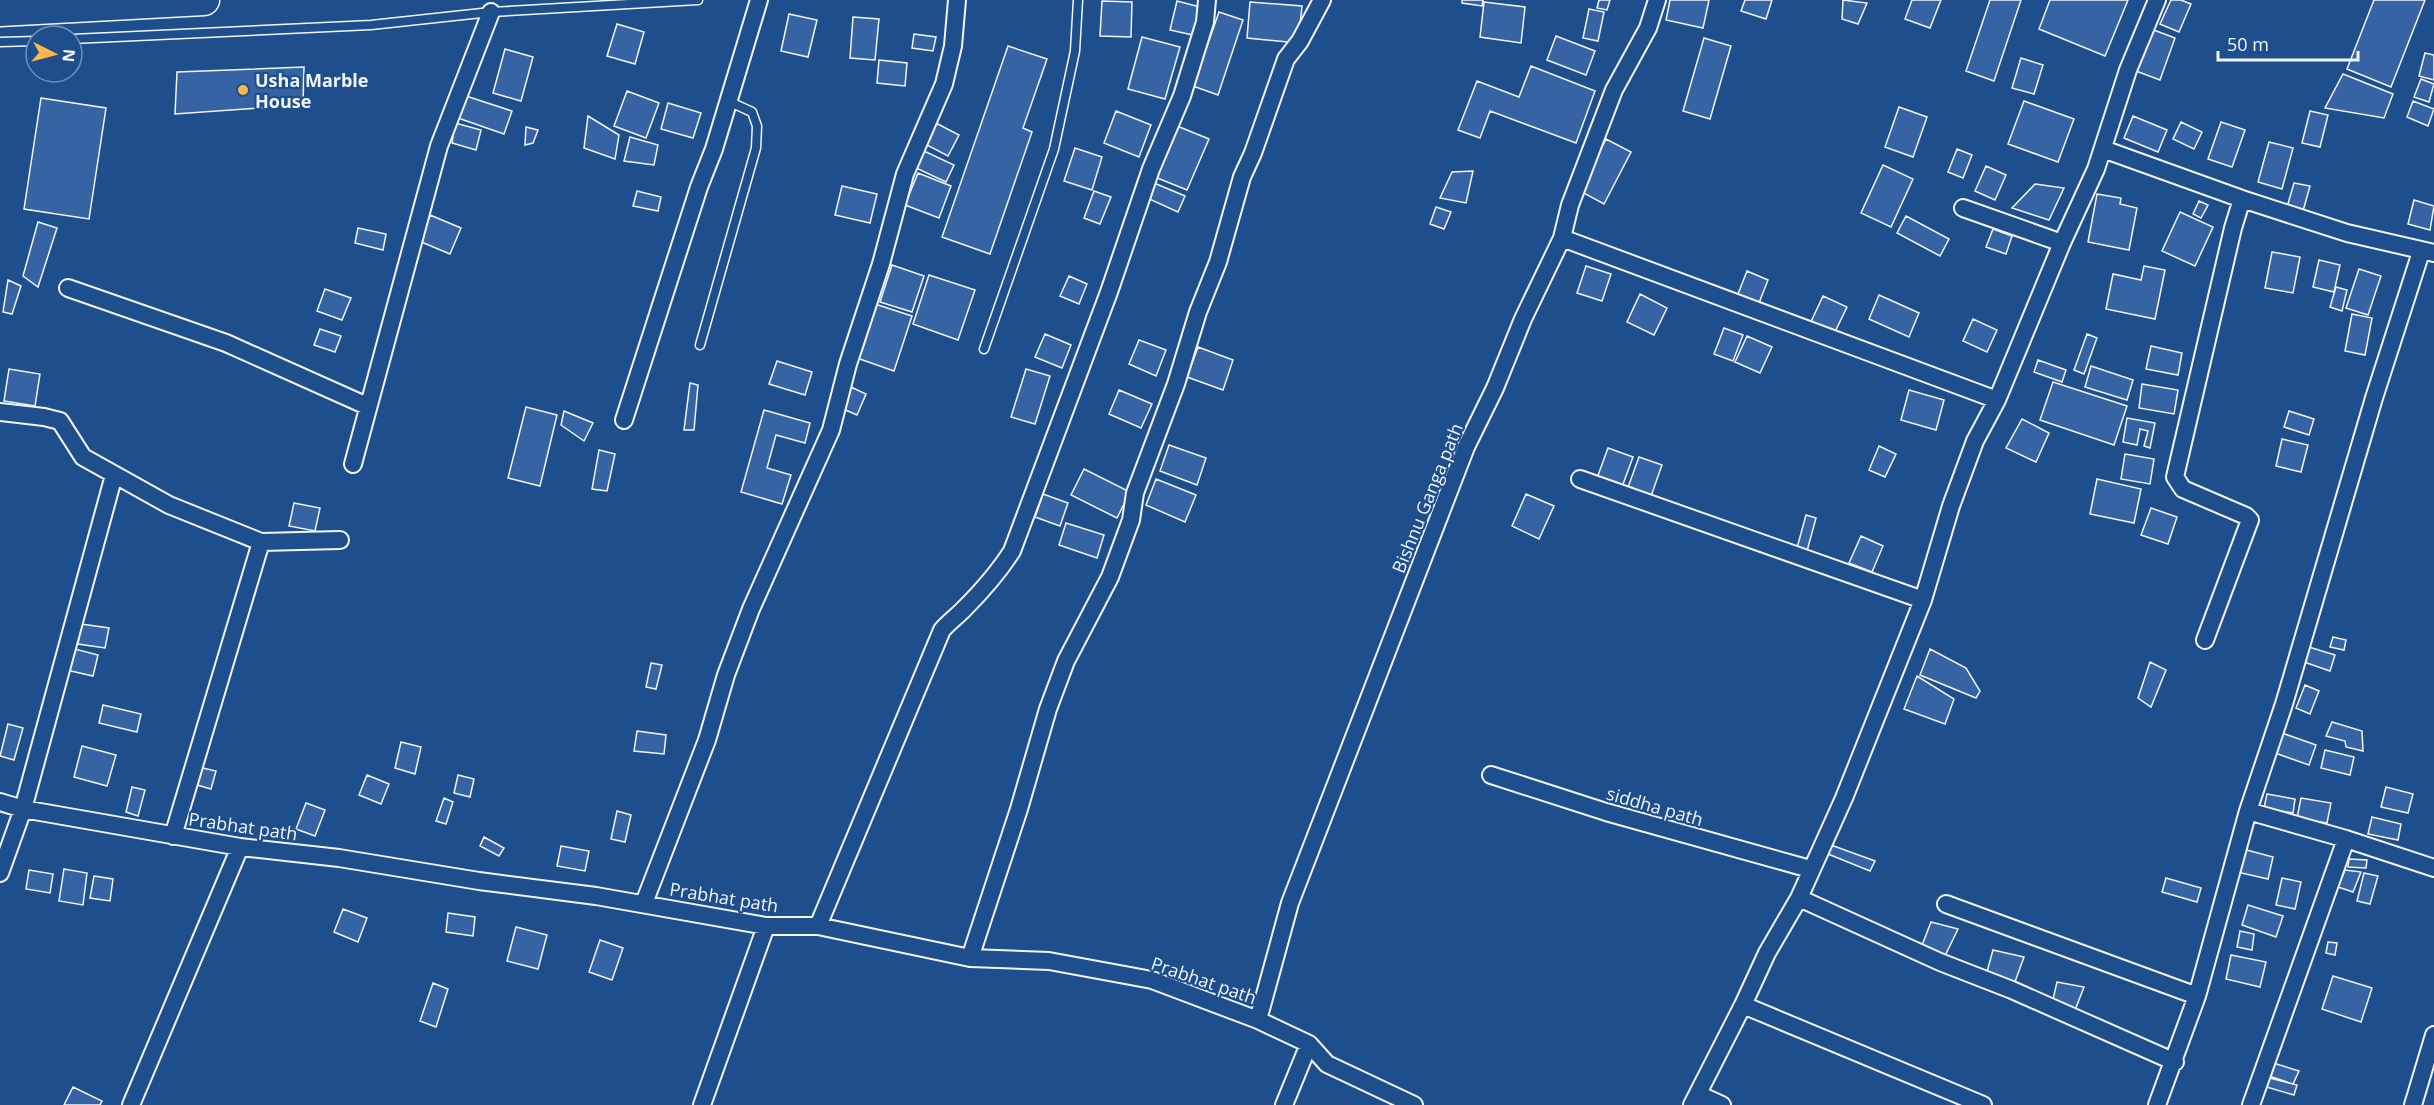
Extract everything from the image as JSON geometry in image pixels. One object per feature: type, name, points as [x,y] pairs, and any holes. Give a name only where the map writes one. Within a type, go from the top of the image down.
[{"type":"highway","points":[[0,11],[204,0]]},
{"type":"street","points":[[624,420],[759,0]]},
{"type":"street","points":[[644,903],[707,740],[726,675],[751,609],[831,430],[848,364],[881,264],[905,174],[944,84],[953,46],[957,0]]},
{"type":"street","points":[[818,926],[942,630],[950,619],[960,613],[997,574],[1012,551],[1109,292],[1151,169],[1182,96],[1205,22],[1207,0]]},
{"type":"street","points":[[970,958],[1019,809],[1048,709],[1066,661],[1110,577],[1121,549],[1131,520],[1135,493],[1176,384],[1198,312],[1218,262],[1242,177],[1260,135],[1286,59],[1300,41],[1322,0]]},
{"type":"street","name":"Bishnu Ganga path","points":[[1258,1020],[1290,903],[1309,859],[1402,610],[1420,572],[1466,447],[1562,238],[1570,205],[1614,90],[1648,28],[1657,0]]},
{"type":"street","points":[[1722,1105],[1695,1100],[1767,953],[1799,898],[1810,869],[1844,798],[1923,600],[1951,506],[1975,441],[1997,400],[2103,149],[2128,70],[2157,0]]},
{"type":"street","points":[[353,464],[439,146],[491,12]]},
{"type":"street","points":[[2103,149],[2242,200],[2347,233],[2428,253],[2374,398],[2284,704],[2248,811],[2197,996],[2175,1062],[2157,1105]]},
{"type":"street","points":[[2205,640],[2250,520],[2246,516],[2183,489],[2175,477],[2230,237],[2242,200]]},
{"type":"street","points":[[1963,208],[2062,243]]},
{"type":"street","points":[[1562,238],[1997,400]]},
{"type":"street","points":[[68,288],[226,343],[367,406]]},
{"type":"street","points":[[0,412],[60,421],[83,457],[114,476],[169,505],[261,542],[340,540]]},
{"type":"street","points":[[0,873],[23,809],[114,476]]},
{"type":"street","points":[[1580,479],[1923,600]]},
{"type":"street","points":[[173,836],[261,542]]},
{"type":"street","name":"siddha path","points":[[1491,775],[1606,812],[1810,869]]},
{"type":"street","name":"Prabhat path","points":[[0,802],[23,809],[240,847],[339,858],[644,903],[766,926],[818,926],[970,958],[1049,961],[1152,980],[1258,1020],[1310,1044],[1327,1064],[1414,1105]]},
{"type":"street","points":[[2248,811],[2346,839],[2434,868]]},
{"type":"street","points":[[2251,1105],[2346,839]]},
{"type":"street","points":[[131,1105],[240,847]]},
{"type":"street","points":[[1799,898],[1940,962],[2012,990],[2175,1062]]},
{"type":"street","points":[[1946,904],[2197,996]]},
{"type":"street","points":[[702,1105],[766,926]]},
{"type":"street","points":[[1743,1005],[1983,1105]]},
{"type":"street","points":[[2413,1105],[2434,1035]]},
{"type":"street","points":[[1284,1105],[1310,1044]]},
{"type":"lane","points":[[84,38],[370,25],[491,12],[698,0]]},
{"type":"lane","points":[[984,349],[1054,150],[1075,51],[1078,0]]},
{"type":"lane","points":[[0,42],[24,41]]},
{"type":"lane","points":[[700,345],[756,148],[757,126],[752,112],[728,101]]},
{"type":"building","points":[[1462,0],[1483,0],[1482,6],[1462,3]]},
{"type":"building","points":[[1599,0],[1610,0],[1607,10],[1597,8]]},
{"type":"building","points":[[1670,0],[1709,0],[1703,28],[1666,20]]},
{"type":"building","points":[[1745,0],[1772,0],[1766,19],[1741,11]]},
{"type":"building","points":[[1843,0],[1867,3],[1858,24],[1842,19]]},
{"type":"building","points":[[1912,0],[1941,0],[1930,28],[1905,19]]},
{"type":"building","points":[[1990,0],[2021,0],[1994,81],[1966,71]]},
{"type":"building","points":[[2050,0],[2128,0],[2105,56],[2039,29]]},
{"type":"building","points":[[2171,0],[2181,0],[2191,4],[2179,32],[2160,24]]},
{"type":"building","points":[[2374,0],[2425,0],[2391,87],[2347,69]]},
{"type":"building","points":[[1102,1],[1132,2],[1131,37],[1100,36]]},
{"type":"building","points":[[1177,1],[1200,7],[1193,35],[1170,30]]},
{"type":"building","points":[[1250,2],[1302,6],[1298,43],[1247,38]]},
{"type":"building","points":[[1484,2],[1525,7],[1521,43],[1480,37]]},
{"type":"building","points":[[1589,9],[1604,12],[1598,41],[1583,38]]},
{"type":"building","points":[[1219,12],[1243,20],[1218,95],[1193,86]]},
{"type":"building","points":[[789,14],[817,20],[808,57],[781,51]]},
{"type":"building","points":[[853,17],[879,19],[875,60],[850,58]]},
{"type":"building","points":[[617,24],[644,32],[635,64],[607,56]]},
{"type":"building","points":[[2151,29],[2175,38],[2160,80],[2136,71]]},
{"type":"building","points":[[914,34],[936,37],[933,51],[912,48]]},
{"type":"building","points":[[1556,36],[1595,51],[1586,75],[1547,60]]},
{"type":"building","points":[[1142,37],[1180,47],[1165,99],[1128,89]]},
{"type":"building","points":[[1704,38],[1731,46],[1710,119],[1683,111]]},
{"type":"building","points":[[1008,46],[1047,59],[1023,128],[1032,132],[990,254],[942,237]]},
{"type":"building","points":[[505,49],[533,57],[521,101],[493,93]]},
{"type":"building","points":[[2425,53],[2434,55],[2434,80],[2419,76]]},
{"type":"building","points":[[2021,58],[2043,65],[2034,94],[2012,88]]},
{"type":"building","points":[[879,60],[907,63],[905,86],[877,83]]},
{"type":"building","points":[[1531,66],[1595,91],[1576,143],[1490,111],[1480,138],[1458,130],[1477,81],[1519,97]]},
{"type":"building","points":[[304,67],[303,105],[175,114],[177,72]]},
{"type":"building","points":[[2343,74],[2393,94],[2384,118],[2325,108]]},
{"type":"building","points":[[2421,79],[2434,84],[2429,102],[2414,97]]},
{"type":"building","points":[[627,91],[659,103],[646,138],[614,126]]},
{"type":"building","points":[[466,96],[512,111],[504,134],[458,118]]},
{"type":"building","points":[[41,98],[106,108],[89,219],[24,209]]},
{"type":"building","points":[[2024,101],[2074,119],[2058,162],[2008,144]]},
{"type":"building","points":[[2413,101],[2434,109],[2428,126],[2407,117]]},
{"type":"building","points":[[668,103],[701,113],[693,138],[661,129]]},
{"type":"building","points":[[1899,107],[1927,117],[1913,157],[1885,147]]},
{"type":"building","points":[[1116,111],[1151,125],[1139,157],[1104,143]]},
{"type":"building","points":[[2310,111],[2328,115],[2320,147],[2302,143]]},
{"type":"building","points":[[588,116],[619,135],[615,159],[584,148]]},
{"type":"building","points":[[2133,116],[2167,130],[2158,152],[2124,138]]},
{"type":"building","points":[[2181,122],[2202,132],[2194,149],[2173,139]]},
{"type":"building","points":[[2221,122],[2245,130],[2232,167],[2208,159]]},
{"type":"building","points":[[455,123],[481,130],[476,150],[452,143]]},
{"type":"building","points":[[936,123],[959,135],[948,156],[925,144]]},
{"type":"building","points":[[1177,126],[1209,139],[1187,190],[1155,177]]},
{"type":"building","points":[[526,127],[538,130],[533,143],[525,145]]},
{"type":"building","points":[[630,137],[658,145],[654,165],[624,161]]},
{"type":"building","points":[[1606,139],[1631,152],[1604,204],[1580,191]]},
{"type":"building","points":[[2269,142],[2293,148],[2282,189],[2258,182]]},
{"type":"building","points":[[1075,148],[1102,157],[1092,190],[1064,181]]},
{"type":"building","points":[[1957,149],[1972,155],[1963,178],[1948,172]]},
{"type":"building","points":[[924,151],[954,165],[946,182],[916,168]]},
{"type":"building","points":[[1883,165],[1913,179],[1891,227],[1861,213]]},
{"type":"building","points":[[1986,166],[2006,175],[1995,200],[1975,191]]},
{"type":"building","points":[[1473,171],[1466,203],[1440,198],[1452,172]]},
{"type":"building","points":[[918,173],[951,186],[939,218],[905,205]]},
{"type":"building","points":[[1154,183],[1185,196],[1178,212],[1147,198]]},
{"type":"building","points":[[2294,183],[2310,186],[2303,211],[2287,207]]},
{"type":"building","points":[[2035,184],[2064,188],[2049,220],[2012,208]]},
{"type":"building","points":[[842,186],[877,194],[870,223],[835,215]]},
{"type":"building","points":[[637,191],[661,197],[658,211],[633,206]]},
{"type":"building","points":[[1094,191],[1111,197],[1100,224],[1084,218]]},
{"type":"building","points":[[2097,194],[2121,198],[2120,204],[2137,208],[2129,250],[2088,242]]},
{"type":"building","points":[[2414,200],[2434,206],[2430,230],[2408,224]]},
{"type":"building","points":[[2199,201],[2208,205],[2201,218],[2193,214]]},
{"type":"building","points":[[1436,207],[1451,212],[1444,229],[1430,224]]},
{"type":"building","points":[[2180,212],[2213,227],[2195,266],[2162,251]]},
{"type":"building","points":[[430,215],[461,228],[450,254],[419,241]]},
{"type":"building","points":[[1906,216],[1949,239],[1940,256],[1897,233]]},
{"type":"building","points":[[38,222],[57,228],[38,287],[23,276]]},
{"type":"building","points":[[358,228],[386,234],[383,250],[355,243]]},
{"type":"building","points":[[1993,229],[2012,236],[2006,254],[1986,247]]},
{"type":"building","points":[[2272,252],[2300,257],[2293,293],[2265,288]]},
{"type":"building","points":[[2319,260],[2340,265],[2334,292],[2313,287]]},
{"type":"building","points":[[892,265],[924,276],[912,312],[880,302]]},
{"type":"building","points":[[1586,266],[1611,274],[1602,301],[1577,293]]},
{"type":"building","points":[[2144,266],[2165,270],[2155,319],[2106,309],[2113,274],[2141,280]]},
{"type":"building","points":[[2359,269],[2381,276],[2368,315],[2346,308]]},
{"type":"building","points":[[1747,271],[1768,280],[1757,308],[1736,299]]},
{"type":"building","points":[[929,275],[975,290],[958,340],[913,324]]},
{"type":"building","points":[[1069,276],[1087,284],[1079,304],[1060,296]]},
{"type":"building","points":[[8,280],[21,286],[12,314],[3,312]]},
{"type":"building","points":[[2336,287],[2347,290],[2342,311],[2330,307]]},
{"type":"building","points":[[325,289],[351,298],[342,320],[317,311]]},
{"type":"building","points":[[1640,294],[1667,308],[1654,335],[1627,322]]},
{"type":"building","points":[[1879,295],[1919,313],[1909,337],[1869,319]]},
{"type":"building","points":[[1823,296],[1847,307],[1832,338],[1809,326]]},
{"type":"building","points":[[875,304],[912,316],[894,371],[857,358]]},
{"type":"building","points":[[2352,314],[2372,318],[2365,355],[2345,351]]},
{"type":"building","points":[[1973,319],[1997,330],[1987,352],[1963,341]]},
{"type":"building","points":[[1724,328],[1743,335],[1733,361],[1714,354]]},
{"type":"building","points":[[320,329],[341,336],[335,352],[314,345]]},
{"type":"building","points":[[1045,334],[1071,345],[1062,368],[1035,357]]},
{"type":"building","points":[[2087,334],[2097,338],[2084,374],[2074,370]]},
{"type":"building","points":[[1747,336],[1772,347],[1760,373],[1735,362]]},
{"type":"building","points":[[1139,340],[1166,350],[1156,376],[1129,364]]},
{"type":"building","points":[[2151,346],[2182,353],[2178,375],[2146,369]]},
{"type":"building","points":[[1198,347],[1233,360],[1223,390],[1187,377]]},
{"type":"building","points":[[2038,360],[2066,370],[2062,382],[2034,372]]},
{"type":"building","points":[[777,361],[812,372],[805,395],[769,384]]},
{"type":"building","points":[[2091,366],[2133,380],[2127,400],[2085,387]]},
{"type":"building","points":[[9,369],[40,374],[35,406],[4,401]]},
{"type":"building","points":[[1026,369],[1050,376],[1035,424],[1011,417]]},
{"type":"building","points":[[2053,382],[2127,406],[2114,445],[2040,420]]},
{"type":"building","points":[[690,383],[698,385],[694,430],[684,430]]},
{"type":"building","points":[[2142,384],[2178,390],[2174,414],[2139,408]]},
{"type":"building","points":[[851,387],[866,394],[857,415],[841,408]]},
{"type":"building","points":[[1119,390],[1152,404],[1141,428],[1109,414]]},
{"type":"building","points":[[1909,390],[1944,400],[1936,430],[1901,420]]},
{"type":"building","points":[[526,407],[557,415],[540,486],[508,478]]},
{"type":"building","points":[[764,410],[810,423],[805,443],[776,435],[767,468],[791,475],[782,504],[741,492]]},
{"type":"building","points":[[564,411],[593,423],[584,441],[561,425]]},
{"type":"building","points":[[2289,411],[2314,419],[2309,435],[2284,427]]},
{"type":"building","points":[[2127,418],[2155,423],[2150,448],[2144,446],[2148,431],[2140,429],[2137,445],[2123,442]]},
{"type":"building","points":[[2022,419],[2049,433],[2036,462],[2006,448]]},
{"type":"building","points":[[2282,439],[2308,445],[2301,472],[2276,466]]},
{"type":"building","points":[[1169,445],[1206,458],[1197,485],[1160,471]]},
{"type":"building","points":[[1879,446],[1896,454],[1885,477],[1869,470]]},
{"type":"building","points":[[1608,448],[1633,457],[1622,487],[1597,478]]},
{"type":"building","points":[[599,450],[615,454],[607,491],[592,489]]},
{"type":"building","points":[[2125,454],[2154,459],[2150,484],[2121,479]]},
{"type":"building","points":[[1639,457],[1662,465],[1650,499],[1627,490]]},
{"type":"building","points":[[1084,469],[1130,492],[1117,518],[1071,495]]},
{"type":"building","points":[[1156,479],[1196,495],[1185,522],[1146,505]]},
{"type":"building","points":[[2097,479],[2141,489],[2134,523],[2090,514]]},
{"type":"building","points":[[1043,494],[1068,503],[1060,526],[1035,517]]},
{"type":"building","points":[[1526,494],[1554,506],[1539,539],[1512,526]]},
{"type":"building","points":[[294,503],[320,508],[315,531],[289,526]]},
{"type":"building","points":[[2151,508],[2177,517],[2168,544],[2141,535]]},
{"type":"building","points":[[1806,515],[1816,518],[1807,551],[1797,548]]},
{"type":"building","points":[[1066,523],[1104,535],[1097,558],[1059,545]]},
{"type":"building","points":[[1861,536],[1883,546],[1872,572],[1849,563]]},
{"type":"building","points":[[81,624],[109,628],[105,648],[78,644]]},
{"type":"building","points":[[2333,637],[2346,640],[2344,650],[2330,647]]},
{"type":"building","points":[[67,647],[98,655],[93,676],[62,669]]},
{"type":"building","points":[[2309,647],[2335,655],[2330,671],[2304,662]]},
{"type":"building","points":[[1930,649],[1966,668],[1980,691],[1976,698],[1920,675]]},
{"type":"building","points":[[2150,662],[2166,670],[2151,707],[2138,698]]},
{"type":"building","points":[[651,663],[662,665],[656,689],[646,687]]},
{"type":"building","points":[[1917,676],[1954,699],[1945,724],[1904,709]]},
{"type":"building","points":[[2305,685],[2319,691],[2310,714],[2296,708]]},
{"type":"building","points":[[103,705],[141,714],[137,732],[99,723]]},
{"type":"building","points":[[2332,722],[2362,731],[2363,751],[2346,747],[2345,741],[2326,736]]},
{"type":"building","points":[[8,724],[23,728],[14,760],[0,756]]},
{"type":"building","points":[[637,731],[666,735],[664,754],[634,751]]},
{"type":"building","points":[[2282,733],[2316,745],[2309,765],[2275,753]]},
{"type":"building","points":[[401,742],[421,747],[415,774],[395,768]]},
{"type":"building","points":[[82,746],[116,755],[107,786],[74,777]]},
{"type":"building","points":[[2325,750],[2354,757],[2350,775],[2321,768]]},
{"type":"building","points":[[194,766],[216,771],[211,789],[190,783]]},
{"type":"building","points":[[367,775],[389,784],[381,804],[359,795]]},
{"type":"building","points":[[458,775],[474,779],[470,797],[454,793]]},
{"type":"building","points":[[132,787],[145,790],[138,816],[126,812]]},
{"type":"building","points":[[2386,787],[2413,794],[2408,813],[2381,807]]},
{"type":"building","points":[[2267,794],[2295,799],[2293,813],[2264,808]]},
{"type":"building","points":[[444,798],[453,802],[446,824],[436,821]]},
{"type":"building","points":[[2301,798],[2331,803],[2327,823],[2297,818]]},
{"type":"building","points":[[306,803],[325,810],[315,836],[296,829]]},
{"type":"building","points":[[617,811],[631,815],[625,842],[611,839]]},
{"type":"building","points":[[2372,817],[2401,824],[2398,840],[2368,834]]},
{"type":"building","points":[[484,837],[504,848],[499,856],[480,846]]},
{"type":"building","points":[[1831,845],[1875,861],[1870,871],[1828,854]]},
{"type":"building","points":[[561,846],[589,851],[585,871],[557,866]]},
{"type":"building","points":[[2243,849],[2273,857],[2268,879],[2237,872]]},
{"type":"building","points":[[2349,859],[2367,860],[2366,868],[2348,867]]},
{"type":"building","points":[[64,869],[87,873],[83,905],[59,901]]},
{"type":"building","points":[[29,870],[53,874],[50,893],[26,889]]},
{"type":"building","points":[[2345,870],[2361,872],[2353,892],[2338,887]]},
{"type":"building","points":[[2364,873],[2378,876],[2370,904],[2357,901]]},
{"type":"building","points":[[94,876],[113,879],[110,901],[90,898]]},
{"type":"building","points":[[2166,878],[2201,888],[2197,902],[2162,892]]},
{"type":"building","points":[[2282,878],[2301,882],[2295,909],[2276,905]]},
{"type":"building","points":[[2248,905],[2283,916],[2276,937],[2242,925]]},
{"type":"building","points":[[343,909],[367,918],[358,942],[334,932]]},
{"type":"building","points":[[448,913],[475,917],[473,936],[446,932]]},
{"type":"building","points":[[1931,922],[1958,929],[1943,960],[1921,948]]},
{"type":"building","points":[[516,927],[547,935],[538,969],[507,961]]},
{"type":"building","points":[[2240,931],[2254,934],[2252,950],[2237,947]]},
{"type":"building","points":[[600,940],[623,948],[612,980],[589,972]]},
{"type":"building","points":[[2328,942],[2337,943],[2335,955],[2326,953]]},
{"type":"building","points":[[1993,950],[2024,957],[2012,990],[1985,979]]},
{"type":"building","points":[[2231,955],[2266,962],[2260,987],[2226,979]]},
{"type":"building","points":[[2333,976],[2372,988],[2361,1022],[2322,1009]]},
{"type":"building","points":[[2057,982],[2084,987],[2072,1018],[2051,1008]]},
{"type":"building","points":[[433,983],[448,989],[436,1027],[420,1021]]},
{"type":"building","points":[[2270,1062],[2299,1071],[2293,1084],[2266,1075]]},
{"type":"building","points":[[2266,1077],[2297,1085],[2294,1095],[2263,1086]]},
{"type":"building","points":[[73,1087],[102,1101],[100,1105],[64,1105]]},
{"type":"place","name":"Usha Marble House","points":[[243,90]]}]
